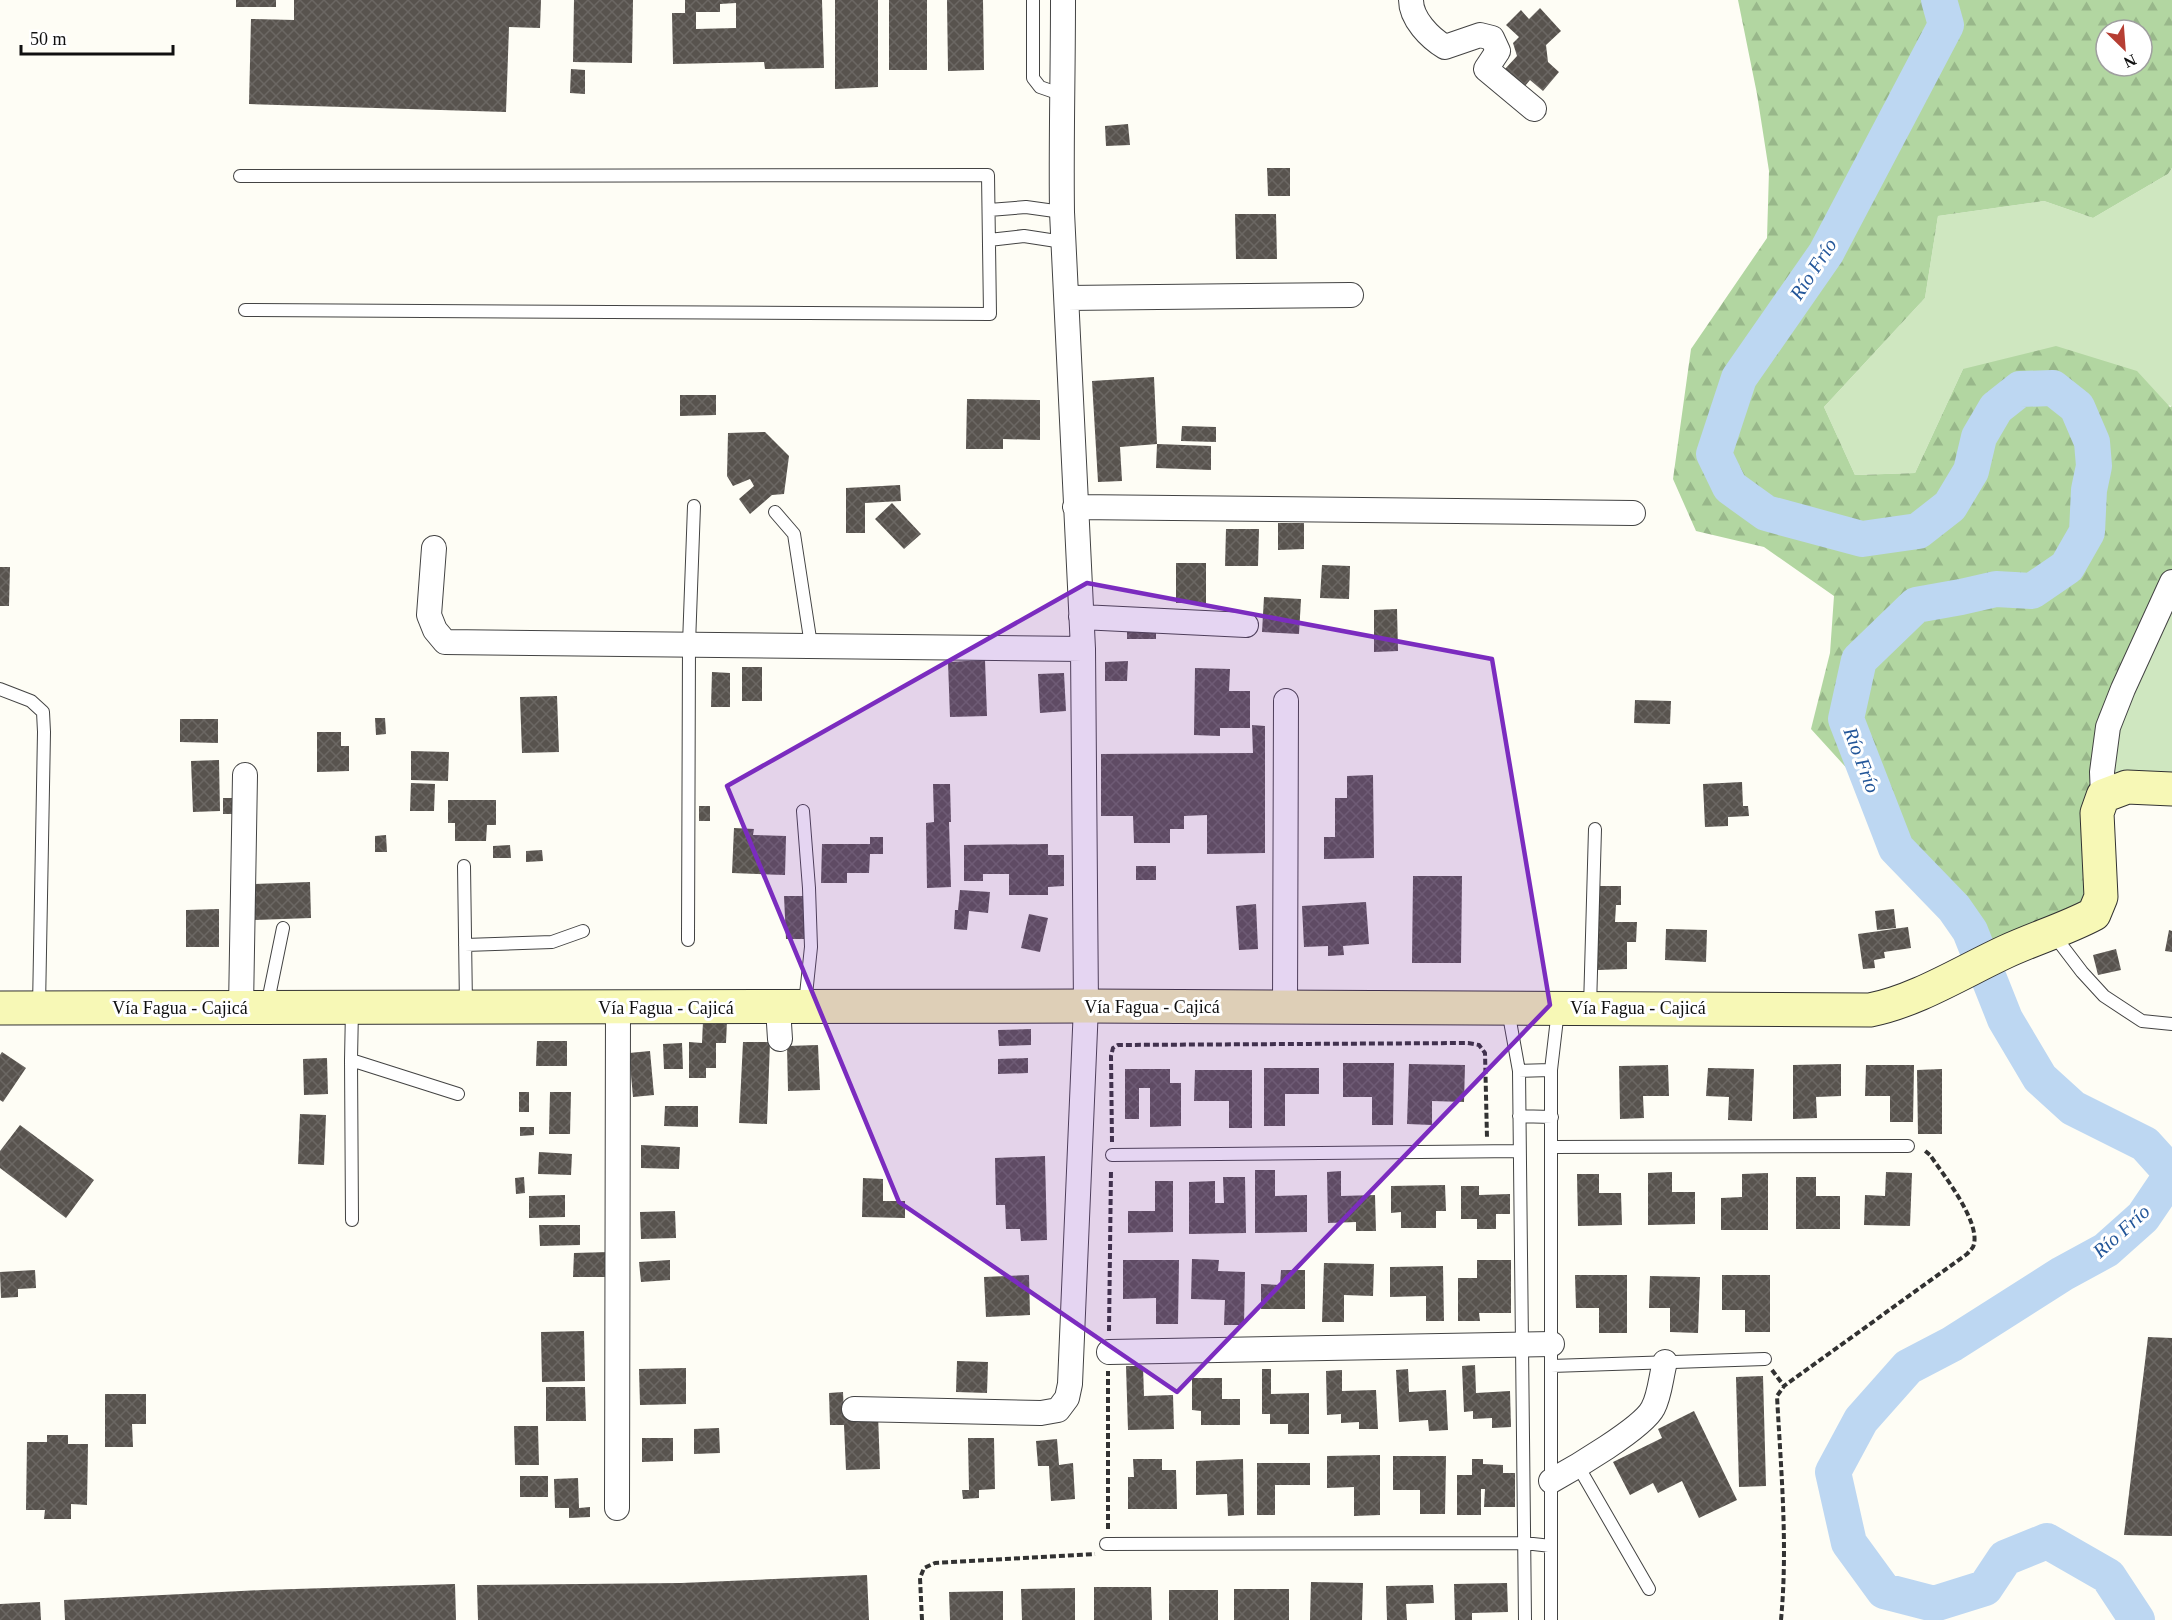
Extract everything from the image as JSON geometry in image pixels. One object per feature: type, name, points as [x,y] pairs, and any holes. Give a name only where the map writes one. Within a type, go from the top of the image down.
[{"type":"street","points":[[854,1409],[1041,1413],[1058,1410],[1067,1398],[1070,1384],[1086,1006],[1083,649],[1062,212],[1063,0]]},
{"type":"street","points":[[1411,0],[1411,7],[1418,20],[1433,40],[1445,47],[1480,35],[1492,38],[1498,51],[1486,69],[1534,109]]},
{"type":"street","points":[[1067,298],[1351,295]]},
{"type":"street","points":[[1075,507],[1633,513]]},
{"type":"street","points":[[434,548],[429,615],[435,630],[445,642],[1083,649]]},
{"type":"street","points":[[2172,582],[2108,727],[2102,772],[2103,796],[2127,787],[2172,789]]},
{"type":"street","points":[[1081,617],[1246,625]]},
{"type":"street","points":[[1285,1008],[1286,701]]},
{"type":"street","points":[[245,775],[254,1008]]},
{"type":"street","name":"Vía Fagua - Cajicá","points":[[0,1008],[466,1009],[1086,1006],[1870,1010],[1892,1006],[2008,950],[2094,914],[2101,897],[2097,813],[2103,796]]},
{"type":"street","points":[[617,1508],[618,1008]]},
{"type":"street","points":[[780,1040],[792,1008]]},
{"type":"street","points":[[1108,1352],[1521,1345],[1552,1355]]},
{"type":"street","points":[[1551,1481],[1630,1432],[1653,1409],[1665,1362]]},
{"type":"lane","points":[[1033,0],[1033,78],[1040,87],[1063,95]]},
{"type":"lane","points":[[240,176],[988,175],[990,314],[245,310]]},
{"type":"lane","points":[[989,210],[1026,207],[1062,212]]},
{"type":"lane","points":[[989,240],[1024,236],[1063,242]]},
{"type":"lane","points":[[688,940],[689,644],[694,506]]},
{"type":"lane","points":[[776,512],[794,534],[811,645]]},
{"type":"lane","points":[[0,689],[31,701],[43,712],[39,1008]]},
{"type":"lane","points":[[792,1008],[811,947],[803,811]]},
{"type":"lane","points":[[1551,1620],[1551,1070],[1574,1007],[1595,829]]},
{"type":"lane","points":[[464,866],[466,1009]]},
{"type":"lane","points":[[254,1008],[283,928]]},
{"type":"lane","points":[[465,945],[552,942],[583,931]]},
{"type":"lane","points":[[2053,933],[2082,972],[2104,996],[2142,1021],[2172,1024]]},
{"type":"lane","points":[[352,1008],[352,1220]]},
{"type":"lane","points":[[1508,1008],[1519,1071],[1524,1620]]},
{"type":"lane","points":[[351,1060],[459,1094]]},
{"type":"lane","points":[[1519,1071],[1551,1070]]},
{"type":"lane","points":[[1519,1116],[1552,1117]]},
{"type":"lane","points":[[1552,1147],[1908,1146]]},
{"type":"lane","points":[[1112,1155],[1519,1151]]},
{"type":"lane","points":[[1552,1355],[1665,1362],[1764,1359]]},
{"type":"lane","points":[[1578,1466],[1649,1588]]},
{"type":"lane","points":[[1106,1544],[1524,1543],[1551,1546]]},
{"type":"path","points":[[922,1620],[920,1578],[924,1568],[935,1563],[1094,1555],[1104,1550],[1106,1544],[1112,1155],[1111,1056],[1113,1048],[1118,1044],[1468,1042],[1479,1045],[1485,1053],[1488,1151]]},
{"type":"path","points":[[1781,1620],[1784,1526],[1778,1396],[1784,1386],[1967,1254],[1974,1246],[1974,1232],[1963,1202],[1930,1155],[1922,1148],[1914,1145],[1908,1146]]},
{"type":"highlighted area","points":[[1087,583],[1492,659],[1550,1005],[1177,1392],[899,1202],[727,786]]},
{"type":"green space","points":[[1738,0],[2172,0],[2172,168],[2168,174],[2093,218],[2044,201],[1938,216],[1925,298],[1824,407],[1855,475],[1915,473],[1963,369],[2056,346],[2137,371],[2170,407],[2172,406],[2172,582],[2123,689],[2101,897],[1977,951],[1970,934],[1953,907],[1898,849],[1871,784],[1852,774],[1811,729],[1830,653],[1834,596],[1764,547],[1696,531],[1673,479],[1691,349],[1767,238],[1769,171],[1757,94]]},
{"type":"green space","points":[[2172,168],[2172,406],[1963,369],[1915,473],[1855,475],[1824,407],[1925,298],[1938,216],[2044,201],[2093,218],[2168,174]]},
{"type":"green space","points":[[2172,582],[2172,789],[2102,772]]},
{"type":"building","points":[[236,0],[276,0],[276,7],[236,7]]},
{"type":"building","points":[[294,0],[541,0],[540,28],[509,27],[506,112],[249,104],[251,19],[294,20]]},
{"type":"building","points":[[574,0],[633,0],[632,63],[573,62]]},
{"type":"building","points":[[685,0],[822,0],[824,68],[765,69],[764,62],[673,64],[672,13],[685,13]],"holes":[[[736,3],[736,28],[696,29],[696,12],[720,12],[720,4]]]},
{"type":"building","points":[[835,0],[878,0],[878,87],[835,89]]},
{"type":"building","points":[[889,0],[927,0],[927,70],[889,70]]},
{"type":"building","points":[[947,0],[983,0],[984,70],[948,71]]},
{"type":"building","points":[[1540,8],[1561,31],[1546,45],[1548,62],[1559,72],[1543,91],[1530,80],[1525,86],[1505,69],[1517,56],[1513,43],[1519,37],[1506,25],[1521,10],[1529,19]]},
{"type":"building","points":[[571,69],[585,70],[585,94],[570,93]]},
{"type":"building","points":[[1128,124],[1130,145],[1106,146],[1105,126]]},
{"type":"building","points":[[1267,168],[1290,168],[1290,196],[1268,196]]},
{"type":"building","points":[[1235,214],[1276,214],[1277,259],[1236,259]]},
{"type":"building","points":[[1154,377],[1157,444],[1120,447],[1122,481],[1098,482],[1092,381]]},
{"type":"building","points":[[680,395],[716,395],[716,415],[680,416]]},
{"type":"building","points":[[967,399],[1040,400],[1040,440],[1003,439],[1003,449],[966,449]]},
{"type":"building","points":[[1182,426],[1216,427],[1216,442],[1181,441]]},
{"type":"building","points":[[765,432],[789,456],[784,494],[772,495],[750,514],[739,499],[754,486],[750,479],[733,486],[727,476],[728,433]]},
{"type":"building","points":[[1157,444],[1211,446],[1211,470],[1156,468]]},
{"type":"building","points":[[900,485],[901,501],[865,503],[865,533],[846,533],[846,488]]},
{"type":"building","points":[[892,503],[921,534],[904,549],[875,519]]},
{"type":"building","points":[[1278,523],[1304,523],[1304,549],[1278,550]]},
{"type":"building","points":[[1226,529],[1259,529],[1258,566],[1225,566]]},
{"type":"building","points":[[1176,563],[1206,563],[1206,603],[1176,603]]},
{"type":"building","points":[[1322,565],[1350,566],[1349,599],[1320,598]]},
{"type":"building","points":[[0,567],[10,567],[9,606],[0,606]]},
{"type":"building","points":[[1264,597],[1301,599],[1299,634],[1262,632]]},
{"type":"building","points":[[1397,609],[1398,651],[1374,652],[1374,610]]},
{"type":"building","points":[[1127,626],[1156,626],[1156,639],[1127,639]]},
{"type":"building","points":[[985,660],[987,716],[950,717],[948,662]]},
{"type":"building","points":[[1128,661],[1127,681],[1105,681],[1105,662]]},
{"type":"building","points":[[742,667],[762,667],[762,701],[742,701]]},
{"type":"building","points":[[1195,668],[1230,669],[1229,691],[1250,691],[1250,728],[1220,728],[1220,736],[1194,735]]},
{"type":"building","points":[[712,672],[730,673],[730,707],[711,707]]},
{"type":"building","points":[[1064,673],[1066,711],[1040,713],[1038,674]]},
{"type":"building","points":[[557,696],[559,752],[522,753],[520,697]]},
{"type":"building","points":[[1635,700],[1671,701],[1670,724],[1634,723]]},
{"type":"building","points":[[375,718],[385,718],[386,734],[376,735]]},
{"type":"building","points":[[180,719],[218,719],[218,743],[180,742]]},
{"type":"building","points":[[1252,725],[1265,726],[1265,853],[1207,854],[1207,815],[1184,816],[1184,829],[1170,829],[1170,843],[1134,843],[1133,816],[1101,816],[1101,754],[1253,753]]},
{"type":"building","points":[[317,732],[341,732],[341,746],[349,746],[349,771],[317,772]]},
{"type":"building","points":[[411,751],[449,752],[448,781],[411,780]]},
{"type":"building","points":[[219,760],[220,811],[193,812],[191,761]]},
{"type":"building","points":[[1373,775],[1374,858],[1324,859],[1324,837],[1335,837],[1335,798],[1347,798],[1347,776]]},
{"type":"building","points":[[1742,782],[1743,806],[1748,806],[1749,816],[1728,817],[1728,826],[1705,827],[1703,784]]},
{"type":"building","points":[[411,783],[435,784],[434,811],[410,811]]},
{"type":"building","points":[[933,784],[950,784],[951,887],[927,888],[926,823],[934,822]]},
{"type":"building","points":[[223,798],[237,798],[237,814],[223,814]]},
{"type":"building","points":[[448,800],[496,800],[496,825],[487,825],[486,841],[455,841],[455,823],[448,823]]},
{"type":"building","points":[[699,806],[710,806],[710,821],[699,821]]},
{"type":"building","points":[[734,828],[754,829],[753,835],[786,836],[785,875],[732,873]]},
{"type":"building","points":[[386,835],[387,852],[375,852],[375,836]]},
{"type":"building","points":[[870,837],[883,837],[883,854],[870,854],[869,873],[847,873],[847,883],[821,883],[822,844],[870,844]]},
{"type":"building","points":[[1048,844],[1048,855],[1064,855],[1064,886],[1048,887],[1048,895],[1009,895],[1009,874],[983,874],[983,881],[964,881],[964,845]]},
{"type":"building","points":[[510,845],[511,858],[493,858],[493,846]]},
{"type":"building","points":[[542,850],[543,861],[526,862],[526,851]]},
{"type":"building","points":[[1136,866],[1156,866],[1156,880],[1136,880]]},
{"type":"building","points":[[1413,876],[1462,876],[1461,963],[1412,963]]},
{"type":"building","points":[[310,882],[311,918],[255,920],[253,884]]},
{"type":"building","points":[[1598,886],[1621,886],[1621,905],[1616,905],[1615,922],[1637,922],[1636,942],[1627,942],[1627,969],[1598,970]]},
{"type":"building","points":[[960,890],[990,892],[988,913],[969,911],[967,930],[954,929],[955,910],[958,910]]},
{"type":"building","points":[[784,896],[804,896],[805,939],[786,939]]},
{"type":"building","points":[[1366,902],[1369,944],[1343,946],[1344,955],[1328,956],[1328,946],[1304,947],[1302,906]]},
{"type":"building","points":[[1256,904],[1258,949],[1239,950],[1236,906]]},
{"type":"building","points":[[219,909],[219,947],[186,947],[186,910]]},
{"type":"building","points":[[1894,909],[1896,928],[1877,930],[1875,911]]},
{"type":"building","points":[[1029,914],[1048,918],[1040,952],[1021,948]]},
{"type":"building","points":[[1908,927],[1911,948],[1884,952],[1885,958],[1874,960],[1875,968],[1863,969],[1858,934]]},
{"type":"building","points":[[1666,929],[1707,930],[1706,962],[1665,960]]},
{"type":"building","points":[[2169,930],[2172,931],[2172,952],[2165,951]]},
{"type":"building","points":[[2116,949],[2121,970],[2098,975],[2093,955]]},
{"type":"building","points":[[703,1021],[727,1021],[726,1043],[716,1043],[716,1068],[706,1068],[706,1078],[689,1078],[689,1042],[702,1043]]},
{"type":"building","points":[[1031,1029],[1031,1045],[999,1046],[998,1030]]},
{"type":"building","points":[[537,1041],[567,1041],[567,1066],[536,1066]]},
{"type":"building","points":[[743,1042],[770,1042],[767,1124],[739,1123]]},
{"type":"building","points":[[682,1043],[683,1069],[664,1069],[663,1044]]},
{"type":"building","points":[[818,1045],[820,1090],[788,1091],[787,1046]]},
{"type":"building","points":[[650,1051],[654,1095],[633,1097],[629,1053]]},
{"type":"building","points":[[2,1052],[26,1068],[3,1102],[0,1100],[0,1055]]},
{"type":"building","points":[[327,1058],[328,1094],[304,1095],[303,1059]]},
{"type":"building","points":[[1028,1058],[1028,1073],[998,1074],[998,1059]]},
{"type":"building","points":[[1343,1063],[1394,1063],[1393,1125],[1372,1125],[1372,1097],[1343,1097]]},
{"type":"building","points":[[1409,1064],[1465,1065],[1464,1102],[1432,1101],[1432,1125],[1407,1124]]},
{"type":"building","points":[[1841,1064],[1841,1096],[1816,1097],[1817,1118],[1793,1119],[1793,1065]]},
{"type":"building","points":[[1668,1065],[1669,1096],[1643,1096],[1644,1118],[1620,1119],[1619,1066]]},
{"type":"building","points":[[1866,1065],[1914,1065],[1913,1122],[1890,1122],[1890,1096],[1865,1096]]},
{"type":"building","points":[[1264,1068],[1319,1068],[1319,1094],[1285,1094],[1285,1126],[1264,1126]]},
{"type":"building","points":[[1708,1068],[1754,1069],[1752,1121],[1728,1120],[1729,1097],[1706,1096]]},
{"type":"building","points":[[1125,1069],[1170,1069],[1170,1083],[1181,1083],[1181,1126],[1150,1127],[1150,1088],[1139,1088],[1139,1119],[1125,1119]]},
{"type":"building","points":[[1942,1069],[1942,1134],[1918,1134],[1917,1070]]},
{"type":"building","points":[[1195,1070],[1252,1070],[1252,1128],[1229,1128],[1229,1101],[1194,1101]]},
{"type":"building","points":[[519,1092],[529,1092],[529,1112],[519,1112]]},
{"type":"building","points":[[550,1092],[571,1092],[570,1134],[549,1134]]},
{"type":"building","points":[[665,1106],[698,1106],[698,1127],[664,1126]]},
{"type":"building","points":[[300,1114],[326,1115],[324,1165],[298,1164]]},
{"type":"building","points":[[20,1125],[94,1180],[66,1218],[0,1168],[0,1151]]},
{"type":"building","points":[[520,1127],[534,1127],[534,1135],[520,1136]]},
{"type":"building","points":[[641,1145],[680,1147],[679,1169],[641,1168]]},
{"type":"building","points":[[539,1152],[572,1154],[571,1175],[538,1174]]},
{"type":"building","points":[[1045,1156],[1047,1240],[1021,1241],[1020,1229],[1006,1229],[1005,1205],[996,1205],[995,1158]]},
{"type":"building","points":[[1255,1170],[1275,1170],[1275,1196],[1307,1195],[1307,1232],[1255,1233]]},
{"type":"building","points":[[1341,1171],[1341,1196],[1375,1195],[1376,1231],[1356,1231],[1356,1222],[1328,1223],[1327,1172]]},
{"type":"building","points":[[1672,1172],[1672,1192],[1695,1192],[1695,1224],[1648,1225],[1648,1173]]},
{"type":"building","points":[[1886,1172],[1912,1173],[1910,1226],[1864,1225],[1865,1195],[1885,1196]]},
{"type":"building","points":[[1768,1173],[1768,1230],[1721,1230],[1721,1198],[1742,1197],[1742,1174]]},
{"type":"building","points":[[1577,1174],[1599,1174],[1599,1193],[1621,1193],[1622,1225],[1578,1226]]},
{"type":"building","points":[[524,1177],[525,1193],[516,1194],[515,1178]]},
{"type":"building","points":[[1223,1177],[1245,1177],[1246,1233],[1189,1234],[1189,1182],[1215,1181],[1215,1203],[1224,1203]]},
{"type":"building","points":[[1796,1177],[1816,1177],[1816,1196],[1840,1196],[1840,1229],[1796,1229]]},
{"type":"building","points":[[863,1178],[883,1179],[883,1201],[905,1201],[905,1218],[862,1217]]},
{"type":"building","points":[[1155,1181],[1173,1181],[1173,1232],[1128,1233],[1128,1211],[1155,1211]]},
{"type":"building","points":[[1445,1185],[1446,1211],[1436,1211],[1436,1228],[1401,1228],[1401,1212],[1391,1213],[1391,1186]]},
{"type":"building","points":[[1461,1186],[1479,1186],[1479,1195],[1510,1194],[1510,1214],[1496,1214],[1496,1229],[1477,1229],[1477,1219],[1461,1219]]},
{"type":"building","points":[[565,1195],[565,1217],[529,1218],[529,1196]]},
{"type":"building","points":[[675,1211],[676,1238],[641,1239],[640,1212]]},
{"type":"building","points":[[539,1225],[580,1225],[580,1245],[540,1246]]},
{"type":"building","points":[[609,1252],[609,1277],[573,1277],[574,1253]]},
{"type":"building","points":[[1192,1259],[1219,1260],[1218,1271],[1245,1272],[1244,1325],[1224,1325],[1225,1300],[1191,1299]]},
{"type":"building","points":[[670,1260],[670,1280],[641,1282],[639,1262]]},
{"type":"building","points":[[1123,1260],[1179,1260],[1178,1324],[1156,1324],[1156,1298],[1123,1299]]},
{"type":"building","points":[[1477,1260],[1511,1260],[1511,1313],[1479,1313],[1480,1321],[1458,1321],[1458,1278],[1477,1278]]},
{"type":"building","points":[[1324,1263],[1374,1264],[1373,1296],[1344,1295],[1344,1322],[1322,1322]]},
{"type":"building","points":[[1443,1266],[1444,1321],[1426,1321],[1426,1296],[1390,1297],[1390,1267]]},
{"type":"building","points":[[35,1270],[36,1288],[18,1289],[18,1297],[1,1298],[0,1272]]},
{"type":"building","points":[[1281,1270],[1305,1270],[1305,1309],[1261,1309],[1261,1284],[1280,1285]]},
{"type":"building","points":[[1029,1275],[1030,1315],[986,1317],[984,1277]]},
{"type":"building","points":[[1575,1275],[1627,1275],[1627,1333],[1599,1333],[1599,1308],[1576,1308]]},
{"type":"building","points":[[1722,1275],[1770,1275],[1770,1332],[1745,1332],[1745,1310],[1722,1310]]},
{"type":"building","points":[[1650,1276],[1700,1277],[1698,1333],[1670,1332],[1670,1308],[1649,1308]]},
{"type":"building","points":[[584,1331],[585,1381],[542,1382],[541,1332]]},
{"type":"building","points":[[2148,1337],[2172,1338],[2172,1536],[2124,1535]]},
{"type":"building","points":[[957,1361],[988,1362],[987,1393],[956,1392]]},
{"type":"building","points":[[1475,1365],[1476,1393],[1510,1391],[1511,1427],[1492,1428],[1492,1418],[1473,1419],[1473,1411],[1464,1412],[1462,1366]]},
{"type":"building","points":[[1126,1366],[1143,1366],[1144,1396],[1173,1395],[1174,1429],[1128,1430]]},
{"type":"building","points":[[686,1368],[686,1404],[640,1405],[639,1369]]},
{"type":"building","points":[[1262,1369],[1271,1369],[1271,1394],[1309,1393],[1309,1434],[1288,1434],[1288,1424],[1270,1424],[1270,1414],[1262,1414]]},
{"type":"building","points":[[1408,1369],[1409,1392],[1446,1390],[1448,1430],[1429,1431],[1428,1420],[1399,1422],[1396,1370]]},
{"type":"building","points":[[1342,1370],[1342,1391],[1376,1390],[1378,1429],[1359,1429],[1359,1422],[1341,1423],[1341,1414],[1327,1415],[1326,1371]]},
{"type":"building","points":[[1763,1376],[1766,1486],[1739,1487],[1736,1377]]},
{"type":"building","points":[[1192,1378],[1222,1378],[1222,1399],[1240,1399],[1240,1425],[1201,1425],[1201,1411],[1192,1410]]},
{"type":"building","points":[[546,1387],[585,1387],[586,1421],[546,1421]]},
{"type":"building","points":[[843,1392],[844,1415],[878,1414],[880,1469],[846,1470],[844,1425],[830,1425],[829,1393]]},
{"type":"building","points":[[105,1394],[146,1394],[146,1424],[132,1424],[133,1447],[105,1447]]},
{"type":"building","points":[[1694,1411],[1737,1500],[1699,1518],[1682,1481],[1658,1493],[1653,1483],[1630,1495],[1613,1462],[1662,1438],[1658,1429]]},
{"type":"building","points":[[514,1426],[538,1426],[539,1465],[515,1465]]},
{"type":"building","points":[[719,1428],[720,1453],[694,1454],[694,1429]]},
{"type":"building","points":[[47,1435],[68,1435],[68,1444],[88,1444],[87,1505],[71,1504],[71,1519],[44,1519],[45,1510],[26,1510],[27,1442],[47,1442]]},
{"type":"building","points":[[642,1438],[673,1438],[673,1461],[642,1462]]},
{"type":"building","points":[[968,1438],[994,1438],[995,1489],[979,1490],[979,1498],[963,1499],[962,1490],[969,1490]]},
{"type":"building","points":[[1057,1439],[1059,1465],[1073,1463],[1075,1499],[1051,1501],[1049,1466],[1038,1466],[1036,1441]]},
{"type":"building","points":[[1380,1455],[1380,1515],[1354,1516],[1354,1487],[1327,1488],[1327,1456]]},
{"type":"building","points":[[1393,1456],[1446,1456],[1445,1514],[1420,1514],[1420,1490],[1393,1490]]},
{"type":"building","points":[[1133,1459],[1162,1459],[1162,1470],[1176,1470],[1177,1509],[1128,1509],[1128,1477],[1134,1477]]},
{"type":"building","points":[[1243,1459],[1244,1515],[1228,1516],[1227,1494],[1196,1495],[1196,1461]]},
{"type":"building","points":[[1472,1459],[1483,1459],[1483,1464],[1503,1465],[1503,1473],[1515,1473],[1515,1507],[1484,1507],[1485,1489],[1481,1489],[1481,1515],[1457,1515],[1457,1475],[1472,1475]]},
{"type":"building","points":[[1257,1463],[1310,1463],[1310,1485],[1275,1485],[1275,1515],[1257,1515]]},
{"type":"building","points":[[520,1476],[548,1476],[548,1497],[520,1497]]},
{"type":"building","points":[[578,1478],[579,1508],[590,1507],[590,1517],[569,1518],[569,1508],[555,1508],[554,1479]]},
{"type":"building","points":[[867,1575],[869,1620],[478,1620],[477,1585],[681,1583]]},
{"type":"building","points":[[1311,1582],[1363,1583],[1362,1620],[1310,1620]]},
{"type":"building","points":[[1507,1583],[1508,1612],[1472,1613],[1472,1620],[1455,1620],[1454,1584]]},
{"type":"building","points":[[455,1584],[456,1620],[65,1620],[64,1600],[263,1590]]},
{"type":"building","points":[[1433,1585],[1434,1603],[1406,1604],[1407,1620],[1387,1620],[1386,1586]]},
{"type":"building","points":[[1094,1587],[1151,1587],[1152,1620],[1094,1620]]},
{"type":"building","points":[[1075,1588],[1075,1620],[1022,1620],[1021,1589]]},
{"type":"building","points":[[1234,1589],[1289,1589],[1289,1620],[1234,1620]]},
{"type":"building","points":[[1169,1590],[1218,1590],[1218,1620],[1169,1620]]},
{"type":"building","points":[[1003,1591],[1003,1620],[950,1620],[949,1592]]},
{"type":"building","points":[[40,1602],[41,1620],[0,1620],[0,1604]]},
{"type":"waterway","name":"Río Frío","points":[[1939,0],[1946,25],[1826,253],[1739,378],[1714,454],[1730,487],[1766,513],[1862,539],[1918,531],[1950,506],[1971,471],[1979,437],[1996,408],[2020,389],[2053,388],[2077,407],[2092,442],[2094,466],[2089,490],[2087,532],[2067,567],[2032,591],[1996,589],[1916,605],[1859,660],[1846,719],[1896,848],[1954,908],[1970,931],[2005,1019],[2040,1078],[2073,1108],[2145,1144],[2172,1174],[2143,1217],[2106,1250],[2062,1274],[1952,1344],[1908,1367],[1861,1420],[1833,1472],[1849,1543],[1884,1591],[1934,1604],[1985,1588],[2005,1558],[2047,1541],[2108,1576],[2137,1620]]}]
